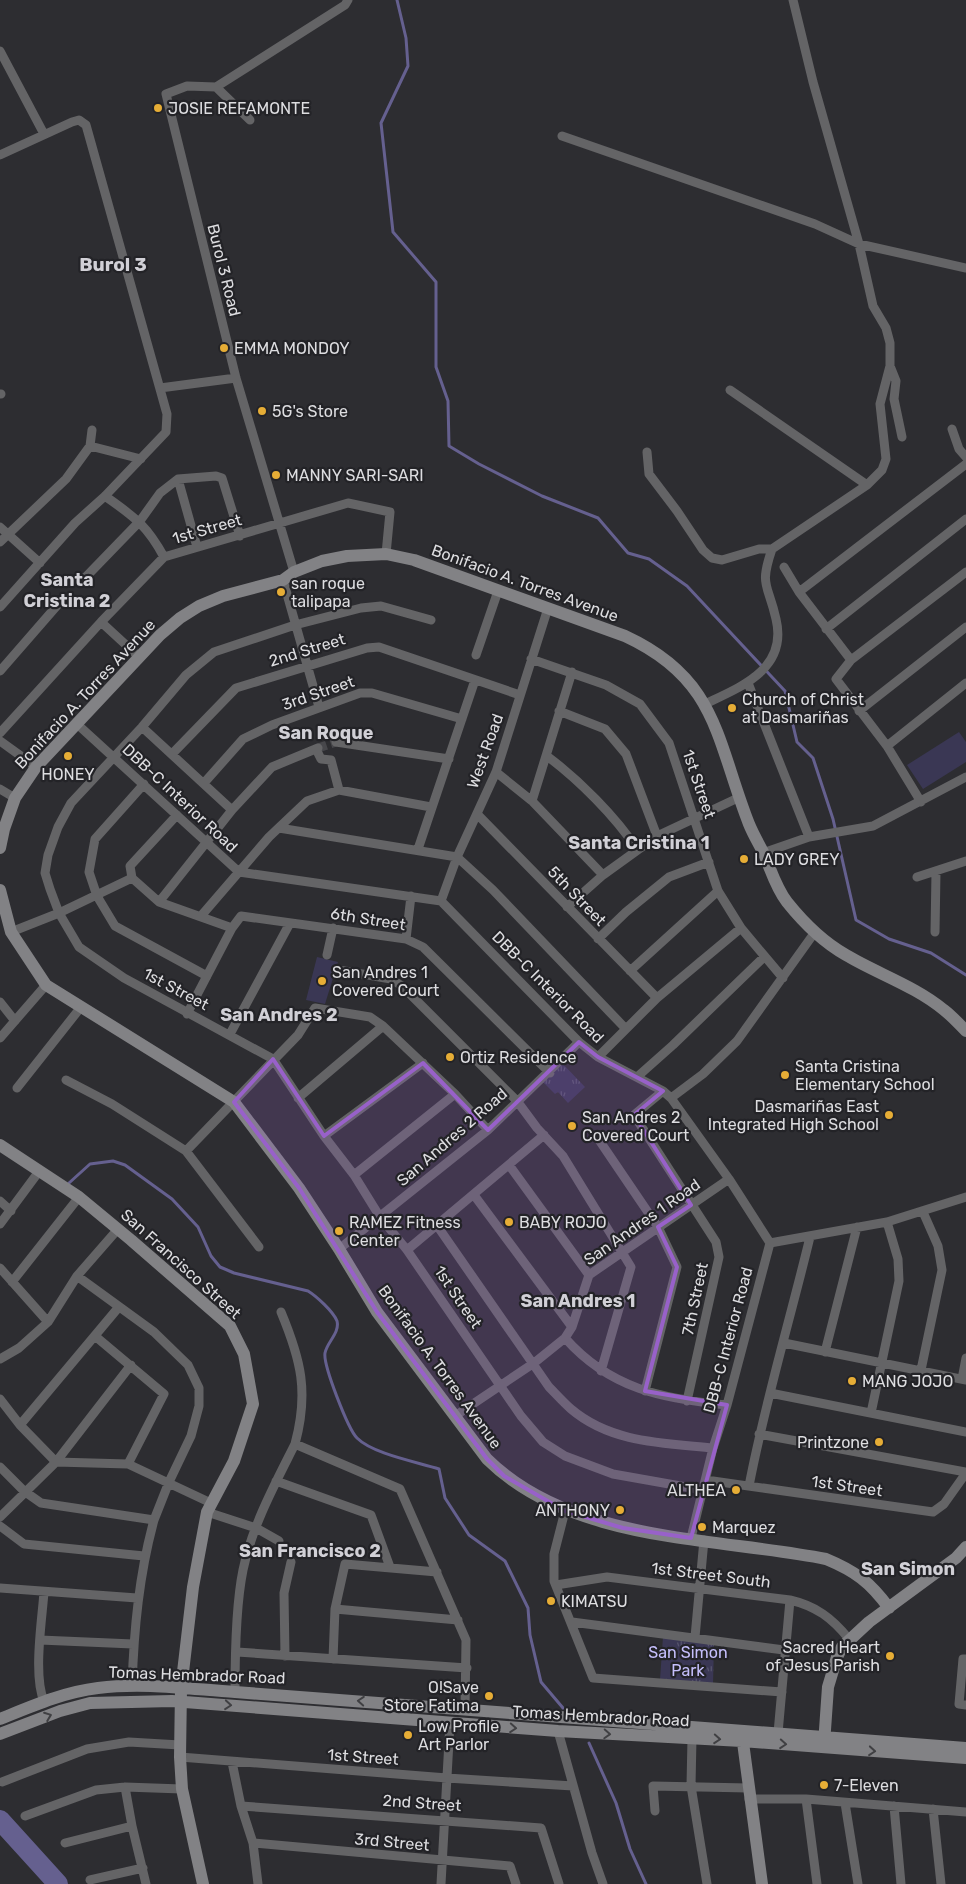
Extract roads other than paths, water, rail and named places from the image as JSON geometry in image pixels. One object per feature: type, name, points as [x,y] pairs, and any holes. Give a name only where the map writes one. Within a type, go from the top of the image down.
[{"type":"street","points":[[250,120],[216,87],[345,4],[348,0]]},
{"type":"street","points":[[647,452],[649,474],[703,550],[712,558],[722,560],[759,549],[772,549],[779,546],[867,485],[882,470],[886,459],[880,404],[890,366],[890,344],[886,328],[873,306],[859,244],[813,82],[793,0]]},
{"type":"street","points":[[0,51],[44,134]]},
{"type":"street","name":"Burol 3 Road","points":[[216,87],[187,86],[170,91],[166,94],[166,100],[236,378],[294,572]]},
{"type":"street","points":[[0,155],[72,122],[79,120],[86,125],[167,414],[166,432],[105,496],[75,523],[0,607]]},
{"type":"street","points":[[562,136],[815,224],[859,244],[966,268]]},
{"type":"street","points":[[890,366],[895,375],[894,399],[902,437]]},
{"type":"street","points":[[160,388],[236,378]]},
{"type":"street","points":[[730,390],[867,485]]},
{"type":"street","points":[[952,429],[960,449],[966,457]]},
{"type":"street","points":[[0,542],[66,479],[90,446],[92,430]]},
{"type":"street","points":[[90,446],[141,459]]},
{"type":"street","points":[[799,592],[966,464]]},
{"type":"street","points":[[80,583],[140,521],[160,493],[178,479],[216,476],[222,478],[240,536]]},
{"type":"street","points":[[178,479],[197,547]]},
{"type":"street","points":[[105,496],[140,521],[151,534],[164,557]]},
{"type":"street","name":"1st Street","points":[[0,733],[101,622],[164,557],[348,503],[390,512],[386,554]]},
{"type":"street","points":[[826,629],[966,519]]},
{"type":"street","points":[[0,527],[40,563]]},
{"type":"street","points":[[706,704],[748,683],[762,672],[773,655],[777,629],[764,577],[772,549]]},
{"type":"street","name":"Bonifacio A. Torres Avenue","points":[[0,848],[4,829],[16,798],[36,767],[138,656],[180,618],[199,606],[223,596],[282,580],[294,572],[322,561],[347,556],[386,554],[414,560],[548,608],[649,647],[679,670],[706,704],[749,825],[764,854],[774,880],[786,901],[816,932],[844,954],[913,990],[945,1010],[966,1031]]},
{"type":"street","points":[[784,567],[799,592],[851,660]]},
{"type":"street","points":[[921,802],[887,746],[836,679],[851,660],[966,572]]},
{"type":"street","points":[[282,580],[319,707]]},
{"type":"street","points":[[476,655],[498,591]]},
{"type":"street","points":[[0,671],[61,601]]},
{"type":"street","name":"1st Street","points":[[431,620],[380,606],[361,608],[295,625],[214,652],[186,674],[142,727],[71,804],[58,827],[48,854],[45,873],[59,913],[79,947],[124,978],[187,1014],[230,1034],[273,1059],[324,1136],[354,1175],[380,1217],[407,1250],[521,1416],[543,1442],[565,1456],[613,1474],[703,1490]]},
{"type":"street","name":"West Road","points":[[441,901],[457,857],[496,772],[548,608]]},
{"type":"street","points":[[101,622],[138,656]]},
{"type":"street","points":[[859,711],[966,627]]},
{"type":"street","name":"2nd Street","points":[[172,754],[236,688],[366,648],[379,647],[520,695]]},
{"type":"street","name":"1st Street","points":[[531,659],[606,685],[640,704],[669,743],[718,891],[741,928],[783,978]]},
{"type":"street","points":[[532,801],[572,672]]},
{"type":"street","points":[[418,849],[475,680]]},
{"type":"street","points":[[748,683],[809,837]]},
{"type":"street","points":[[887,746],[966,683]]},
{"type":"street","name":"3rd Street","points":[[204,784],[243,739],[272,725],[360,693],[372,693],[462,719]]},
{"type":"street","points":[[560,711],[605,729],[626,754],[657,836]]},
{"type":"street","name":"DBB-C Interior Road","points":[[77,724],[239,872],[441,901],[579,1042],[598,1057],[663,1091],[671,1098],[729,1179],[770,1244],[703,1490],[697,1539],[700,1588],[695,1637]]},
{"type":"street","points":[[142,727],[232,810]]},
{"type":"street","points":[[0,741],[36,767]]},
{"type":"street","points":[[336,742],[449,759]]},
{"type":"street","points":[[159,902],[232,810],[272,767],[317,748],[321,759],[330,760],[339,790]]},
{"type":"street","points":[[547,756],[566,770],[627,833],[637,849]]},
{"type":"street","points":[[496,772],[532,801],[603,875]]},
{"type":"street","points":[[764,854],[809,837],[873,826],[966,778]]},
{"type":"street","points":[[144,784],[95,839],[89,872],[97,896],[115,926],[208,976]]},
{"type":"street","points":[[0,788],[16,798]]},
{"type":"street","points":[[201,916],[279,828],[307,801],[339,790],[431,807]]},
{"type":"street","points":[[567,907],[603,875],[657,836],[740,797]]},
{"type":"street","points":[[177,814],[130,866],[132,878],[159,902],[232,928],[187,1014]]},
{"type":"street","name":"5th Street","points":[[476,814],[657,998]]},
{"type":"street","points":[[279,828],[418,849],[457,857],[493,890],[625,1028]]},
{"type":"street","points":[[917,877],[966,861]]},
{"type":"street","points":[[598,939],[626,912],[669,877],[709,862]]},
{"type":"street","points":[[935,932],[936,872]]},
{"type":"street","points":[[11,932],[59,913],[132,878]]},
{"type":"street","name":"Bonifacio A. Torres Avenue","points":[[0,890],[11,932],[46,985],[234,1102],[299,1188],[377,1312],[487,1459],[504,1476],[540,1499],[565,1511],[623,1528],[826,1558],[854,1570],[873,1587],[889,1608]]},
{"type":"street","points":[[630,971],[718,891]]},
{"type":"street","points":[[406,939],[411,896]]},
{"type":"street","name":"6th Street","points":[[232,928],[243,916],[406,939],[423,947],[550,1073]]},
{"type":"street","points":[[230,1034],[290,923]]},
{"type":"street","points":[[327,955],[333,928]]},
{"type":"street","points":[[598,1057],[657,998],[741,928]]},
{"type":"street","points":[[671,1098],[703,1074],[737,1041],[816,932]]},
{"type":"street","points":[[637,1077],[764,957]]},
{"type":"street","points":[[339,970],[391,979],[402,986],[517,1101],[563,1156],[631,1267],[601,1371]]},
{"type":"street","points":[[0,1038],[46,985]]},
{"type":"street","points":[[0,1002],[15,1021]]},
{"type":"street","points":[[17,1088],[81,1007]]},
{"type":"street","points":[[186,1151],[298,1035],[316,1008],[370,1017],[383,1026],[455,1094],[488,1130]]},
{"type":"street","points":[[298,1098],[383,1026]]},
{"type":"street","name":"San Andres 2 Road","points":[[339,1249],[488,1130],[517,1101],[550,1073],[579,1042]]},
{"type":"street","points":[[324,1136],[423,1063]]},
{"type":"street","points":[[66,1080],[112,1104],[186,1151],[259,1247]]},
{"type":"street","name":"7th Street","points":[[663,1091],[634,1114],[716,1242],[719,1257],[687,1401]]},
{"type":"street","points":[[354,1175],[455,1094]]},
{"type":"street","points":[[407,1250],[544,1135]]},
{"type":"street","points":[[597,1138],[658,1227],[677,1267],[644,1391]]},
{"type":"street","name":"San Francisco Street","points":[[0,1145],[79,1197],[118,1229],[230,1326],[244,1354],[253,1404],[234,1461],[209,1508],[193,1587],[180,1695],[182,1789],[203,1884]]},
{"type":"street","points":[[510,1165],[589,1275]]},
{"type":"street","points":[[0,1224],[40,1170]]},
{"type":"street","name":"San Andres 1 Road","points":[[455,1416],[534,1363],[565,1338],[572,1327],[589,1275],[729,1179]]},
{"type":"street","points":[[474,1195],[572,1327]]},
{"type":"street","points":[[12,1282],[79,1197]]},
{"type":"street","points":[[770,1244],[887,1222],[965,1199]]},
{"type":"street","points":[[0,1201],[11,1211]]},
{"type":"street","points":[[922,1370],[942,1270],[938,1246],[923,1212]]},
{"type":"street","points":[[871,1413],[898,1281],[898,1259],[887,1222]]},
{"type":"street","points":[[436,1224],[549,1387],[571,1409],[600,1428],[630,1439],[713,1448]]},
{"type":"street","points":[[825,1352],[857,1227]]},
{"type":"street","points":[[0,1359],[19,1348],[48,1322],[77,1276],[118,1229]]},
{"type":"street","points":[[749,1486],[759,1434],[784,1343],[810,1236]]},
{"type":"street","points":[[0,1268],[48,1322]]},
{"type":"street","points":[[77,1276],[118,1308],[154,1332],[188,1365],[199,1388],[199,1406],[191,1436],[169,1482],[154,1520],[144,1556],[137,1598],[132,1686]]},
{"type":"street","points":[[20,1425],[118,1308]]},
{"type":"street","points":[[235,1692],[243,1569],[256,1528],[276,1481],[295,1444],[302,1417],[301,1378],[296,1349],[282,1312]]},
{"type":"street","points":[[95,1336],[131,1364],[164,1394],[128,1464]]},
{"type":"street","points":[[565,1338],[601,1371],[624,1384],[644,1391],[687,1401],[727,1405]]},
{"type":"street","points":[[784,1343],[964,1379],[966,1358]]},
{"type":"street","points":[[0,1517],[56,1462],[131,1364]]},
{"type":"street","points":[[770,1393],[966,1432]]},
{"type":"street","points":[[0,1399],[20,1425],[56,1462],[128,1464],[169,1482],[209,1508],[256,1528],[279,1541]]},
{"type":"street","points":[[759,1434],[966,1472]]},
{"type":"street","points":[[295,1444],[400,1489],[466,1640],[465,1709]]},
{"type":"street","points":[[0,1468],[24,1492],[41,1504],[154,1520]]},
{"type":"street","name":"1st Street","points":[[706,1480],[933,1512],[944,1504],[966,1472]]},
{"type":"street","points":[[276,1481],[371,1515],[390,1567]]},
{"type":"street","points":[[565,1511],[554,1554],[556,1585],[593,1678],[782,1692]]},
{"type":"street","points":[[0,1526],[24,1544],[144,1556]]},
{"type":"street","points":[[824,1742],[832,1674],[837,1657],[849,1639],[956,1558],[966,1547]]},
{"type":"street","points":[[285,1656],[284,1593],[291,1562]]},
{"type":"street","points":[[332,1659],[335,1609],[345,1564],[437,1572]]},
{"type":"street","name":"1st Street South","points":[[556,1585],[607,1577],[790,1600],[810,1605],[838,1627],[849,1639]]},
{"type":"street","points":[[0,1588],[137,1598]]},
{"type":"street","points":[[44,1592],[40,1640],[40,1688],[44,1701]]},
{"type":"street","points":[[778,1733],[790,1600]]},
{"type":"street","points":[[335,1609],[458,1620]]},
{"type":"street","points":[[572,1622],[784,1650]]},
{"type":"street","points":[[40,1640],[133,1644]]},
{"type":"street","points":[[237,1652],[467,1668]]},
{"type":"street","points":[[963,1704],[965,1659]]},
{"type":"street","name":"Tomas Hembrador Road","points":[[0,1719],[44,1701],[99,1688],[132,1686],[180,1695],[450,1723],[692,1738],[778,1733],[824,1742],[966,1748]]},
{"type":"street","name":"Tomas Hembrador Road","points":[[1,1731],[90,1703],[235,1692],[465,1709],[824,1742],[966,1758]]},
{"type":"street","points":[[441,1884],[450,1723]]},
{"type":"street","points":[[558,1731],[592,1853],[603,1884]]},
{"type":"street","points":[[742,1735],[748,1794],[762,1884]]},
{"type":"street","points":[[692,1738],[691,1786],[707,1884]]},
{"type":"street","name":"1st Street","points":[[2,1782],[87,1748],[129,1742],[232,1762],[573,1786]]},
{"type":"street","points":[[232,1762],[241,1806],[253,1843],[258,1884]]},
{"type":"street","points":[[655,1811],[653,1786],[691,1786],[748,1794],[966,1812]]},
{"type":"street","points":[[25,1816],[96,1790],[125,1787],[182,1789]]},
{"type":"street","points":[[125,1787],[146,1884]]},
{"type":"street","points":[[806,1799],[817,1884]]},
{"type":"street","points":[[845,1803],[858,1884]]},
{"type":"street","name":"2nd Street","points":[[241,1806],[445,1819],[541,1828],[559,1884]]},
{"type":"street","points":[[894,1806],[901,1884]]},
{"type":"street","points":[[933,1809],[941,1884]]},
{"type":"street","points":[[65,1843],[132,1826]]},
{"type":"street","name":"3rd Street","points":[[253,1843],[442,1862],[510,1866],[516,1884]]},
{"type":"street","points":[[90,1880],[143,1868]]},
{"type":"waterway","points":[[397,0],[406,38],[408,66],[381,123],[393,232],[436,282],[436,367],[448,401],[449,446],[479,464],[542,496],[598,518],[628,553],[649,559],[687,586],[785,691],[797,742],[813,758],[833,819],[856,920],[889,939],[931,953],[966,975]]},
{"type":"waterway","points":[[69,1183],[90,1164],[113,1161],[125,1165],[172,1199],[198,1227],[211,1256],[220,1267],[234,1273],[308,1291],[328,1308],[337,1321],[337,1330],[326,1349],[325,1360],[337,1397],[353,1432],[364,1444],[373,1449],[439,1469],[445,1498],[469,1535],[505,1561],[528,1608],[530,1635],[541,1682],[563,1708]]},
{"type":"waterway","points":[[589,1743],[616,1803],[630,1849],[646,1884]]},
{"type":"waterway","points":[[0,1820],[58,1884]]},
{"type":"tunnel","points":[[318,748],[336,742]]},
{"type":"place","name":"JOSIE REFAMONTE","points":[[158,108]]},
{"type":"place","name":"EMMA MONDOY","points":[[224,348]]},
{"type":"place","name":"5G's Store","points":[[262,411]]},
{"type":"place","name":"MANNY SARI-SARI","points":[[276,475]]},
{"type":"place","name":"san roque talipapa","points":[[281,592]]},
{"type":"place","name":"Church of Christ at Dasmariñas","points":[[732,708]]},
{"type":"place","name":"HONEY","points":[[68,756]]},
{"type":"place","name":"LADY GREY","points":[[744,859]]},
{"type":"place","name":"San Andres 1 Covered Court","points":[[322,981]]},
{"type":"place","name":"Ortiz Residence","points":[[450,1057]]},
{"type":"place","name":"Santa Cristina Elementary School","points":[[785,1075]]},
{"type":"place","name":"Dasmariñas East Integrated High School","points":[[889,1115]]},
{"type":"place","name":"San Andres 2 Covered Court","points":[[572,1126]]},
{"type":"place","name":"BABY ROJO","points":[[509,1222]]},
{"type":"place","name":"RAMEZ Fitness Center","points":[[339,1231]]},
{"type":"place","name":"MANG JOJO","points":[[852,1381]]},
{"type":"place","name":"Printzone","points":[[879,1442]]},
{"type":"place","name":"ALTHEA","points":[[736,1490]]},
{"type":"place","name":"ANTHONY","points":[[620,1510]]},
{"type":"place","name":"Marquez","points":[[702,1527]]},
{"type":"place","name":"KIMATSU","points":[[551,1601]]},
{"type":"place","name":"Sacred Heart of Jesus Parish","points":[[890,1656]]},
{"type":"place","name":"O!Save Store Fatima","points":[[489,1696]]},
{"type":"place","name":"Low Profile Art Parlor","points":[[408,1735]]},
{"type":"place","name":"7-Eleven","points":[[824,1785]]},
{"type":"district","name":"Burol 3","points":[[113,264]]},
{"type":"district","name":"Santa Cristina 2","points":[[67,590]]},
{"type":"district","name":"San Roque","points":[[326,733]]},
{"type":"district","name":"Santa Cristina 1","points":[[639,843]]},
{"type":"district","name":"San Andres 2","points":[[279,1015]]},
{"type":"district","name":"San Andres 1","points":[[578,1301]]},
{"type":"district","name":"San Francisco 2","points":[[310,1551]]},
{"type":"district","name":"San Simon","points":[[908,1569]]},
{"type":"park label","name":"San Simon Park","points":[[688,1661]]}]
